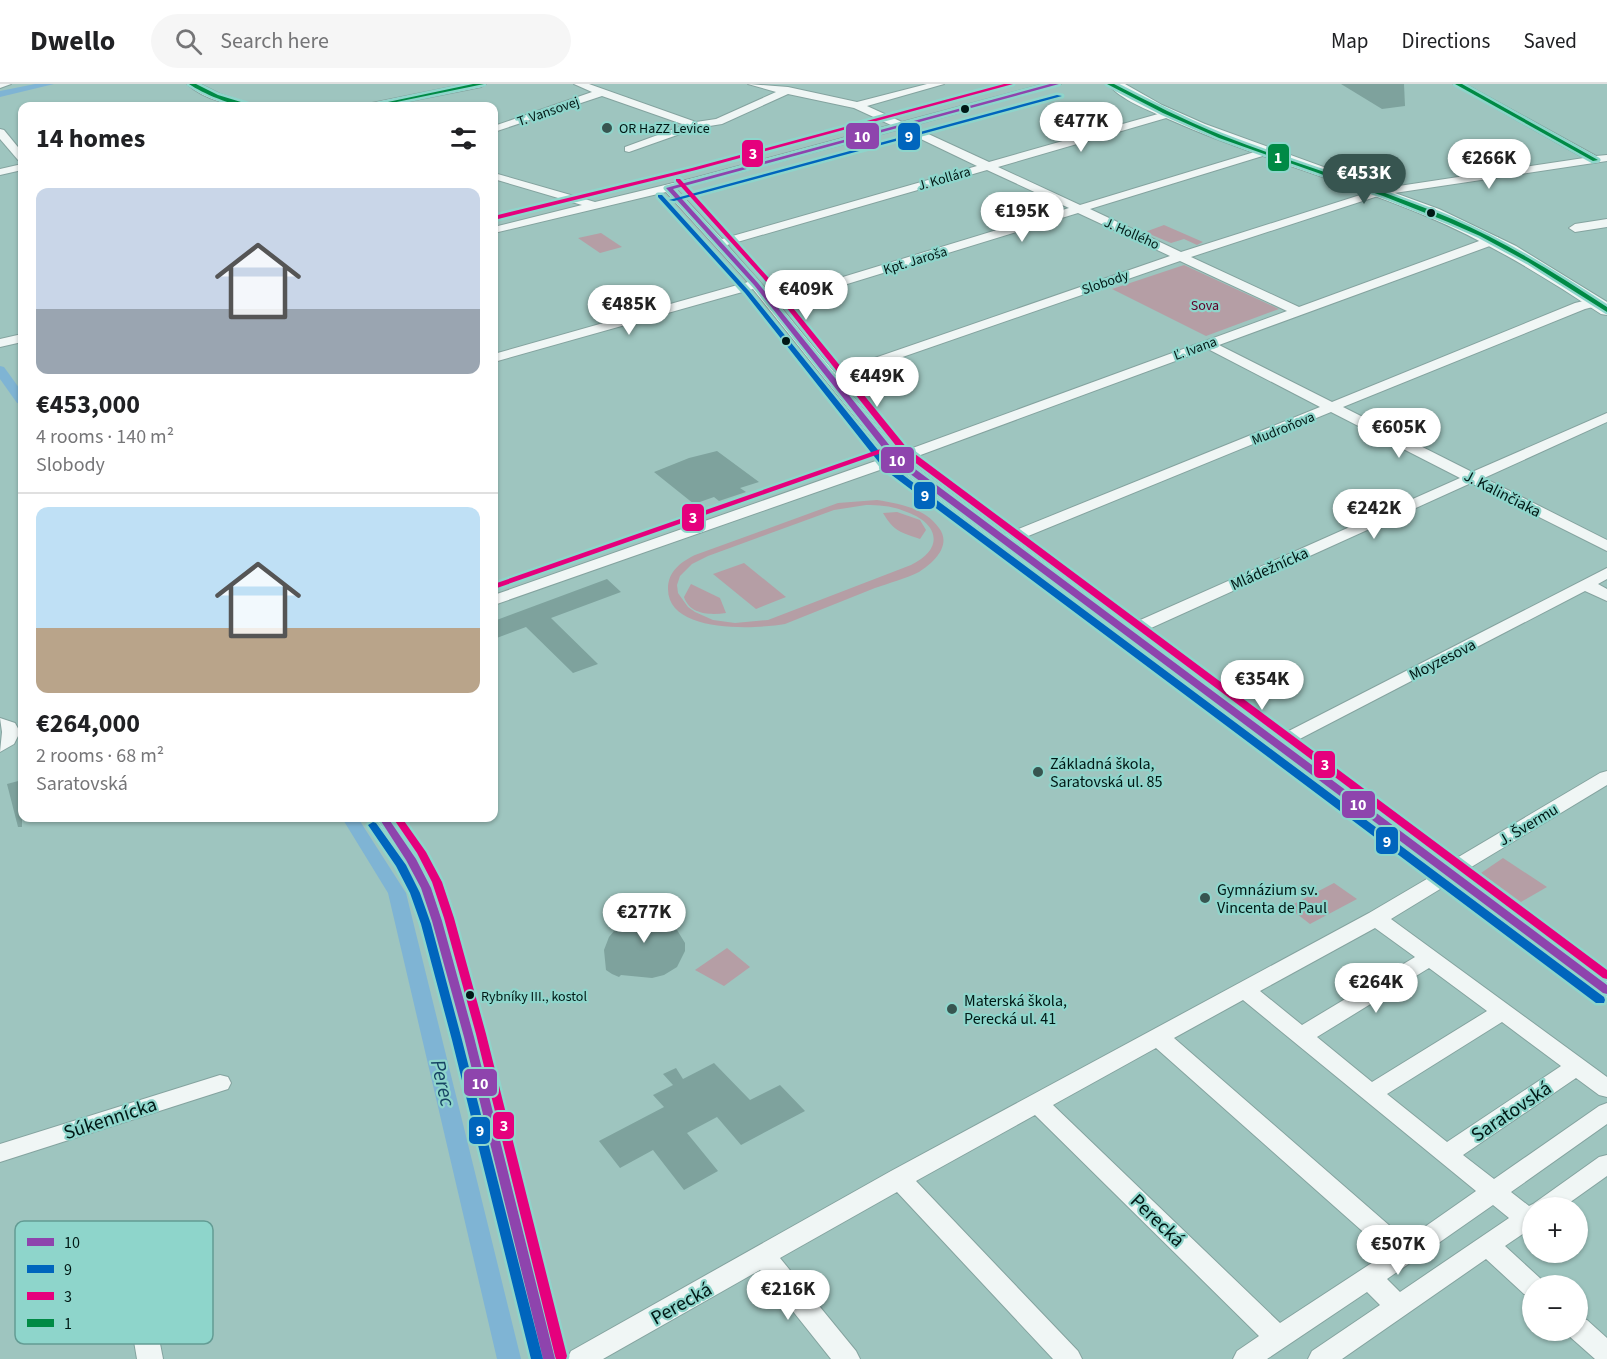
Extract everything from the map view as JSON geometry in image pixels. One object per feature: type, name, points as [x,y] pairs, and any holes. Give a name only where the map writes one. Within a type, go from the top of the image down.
[{"type":"street","points":[[0,85],[6,84]]},
{"type":"street","points":[[192,84],[216,96],[236,102]]},
{"type":"street","points":[[392,102],[481,84]]},
{"type":"street","points":[[579,84],[695,124]]},
{"type":"street","points":[[753,84],[856,105],[939,84]]},
{"type":"street","points":[[629,149],[695,124],[718,122],[800,84]]},
{"type":"street","points":[[498,229],[669,188],[1056,84]]},
{"type":"street","points":[[1458,84],[1594,160]]},
{"type":"street","points":[[1114,85],[1169,114],[1265,152],[1379,192],[1494,240],[1539,265],[1601,306]]},
{"type":"street","name":"T. Vansovej","points":[[498,128],[603,92]]},
{"type":"street","name":"J. Hollého","points":[[856,105],[1297,311]]},
{"type":"street","name":"J. Kollára","points":[[720,243],[1169,114]]},
{"type":"street","points":[[0,132],[18,153]]},
{"type":"street","name":"Kpt. Jaroša","points":[[772,303],[1265,152]]},
{"type":"street","name":"Slobody","points":[[833,377],[1181,256],[1379,192],[1607,158]]},
{"type":"street","points":[[0,172],[18,168]]},
{"type":"street","points":[[498,177],[594,206]]},
{"type":"street","points":[[669,188],[772,303],[896,459],[1607,990]]},
{"type":"street","points":[[1575,228],[1607,224]]},
{"type":"street","name":"Ľ. Ivana","points":[[498,599],[896,459],[1494,240]]},
{"type":"street","points":[[498,357],[756,284]]},
{"type":"street","name":"Mudroňova","points":[[1004,540],[1334,408],[1580,306],[1601,306]]},
{"type":"street","points":[[0,343],[18,339]]},
{"type":"street","name":"J. Kalinčiaka","points":[[1207,344],[1607,546]]},
{"type":"street","name":"Mládežnícka","points":[[1128,632],[1607,417]]},
{"type":"street","name":"Moyzesova","points":[[1277,744],[1607,573]]},
{"type":"street","points":[[1585,584],[1607,596]]},
{"type":"street","name":"J. Švermu","points":[[1451,874],[1460,864],[1607,777]]},
{"type":"street","points":[[386,822],[411,859],[426,888],[437,921],[469,1037],[549,1359]]},
{"type":"street","name":"Perecká","points":[[594,1356],[899,1179],[1376,918],[1451,874]]},
{"type":"street","points":[[1376,918],[1607,1089]]},
{"type":"street","points":[[1301,1036],[1430,958]]},
{"type":"street","points":[[1245,990],[1492,1192],[1522,1207]]},
{"type":"street","points":[[1371,1093],[1502,1012]]},
{"type":"street","points":[[1158,1037],[1405,1254]]},
{"type":"street","name":"Saratovská","points":[[1446,1155],[1576,1067]]},
{"type":"street","name":"Súkennícka","points":[[0,1153],[220,1083]]},
{"type":"street","name":"Perecká","points":[[1037,1103],[1278,1338]]},
{"type":"street","points":[[1246,1359],[1405,1254],[1607,1112]]},
{"type":"street","points":[[1558,1197],[1607,1164]]},
{"type":"street","points":[[899,1179],[1069,1359]]},
{"type":"street","points":[[1321,1359],[1522,1222]]},
{"type":"street","points":[[1488,1246],[1522,1277]]},
{"type":"street","points":[[763,1256],[847,1359]]},
{"type":"street","points":[[1368,1277],[1398,1306]]},
{"type":"street","points":[[1588,1337],[1607,1354]]},
{"type":"street","points":[[147,1344],[150,1359]]},
{"type":"green space","points":[[1164,225],[1203,242],[1197,245],[1184,239],[1171,243],[1145,232]]},
{"type":"green space","points":[[601,233],[622,247],[600,253],[578,238]]},
{"type":"green space","name":"Sova","points":[[1184,265],[1279,309],[1206,336],[1112,289]]},
{"type":"green space","points":[[877,500],[919,511],[933,521],[942,534],[940,553],[919,572],[785,624],[754,627],[716,625],[697,621],[682,614],[672,604],[668,589],[670,577],[680,564],[695,555],[838,503]],"holes":[[[866,505],[899,509],[924,522],[930,528],[933,536],[933,543],[929,551],[911,565],[768,620],[735,623],[713,620],[688,607],[678,593],[677,585],[680,576],[692,564],[708,556],[834,510]]]},
{"type":"green space","points":[[897,512],[920,520],[926,530],[920,539],[895,528],[883,513]]},
{"type":"green space","points":[[744,563],[786,597],[756,609],[713,574]]},
{"type":"green space","points":[[691,584],[720,598],[726,613],[707,614],[691,607],[684,597]]},
{"type":"green space","points":[[1503,858],[1547,887],[1521,902],[1481,873]]},
{"type":"green space","points":[[1334,883],[1357,899],[1310,924],[1288,907]]},
{"type":"green space","points":[[727,948],[750,967],[724,986],[695,970]]},
{"type":"building","points":[[1341,84],[1404,84],[1405,106],[1382,109]]},
{"type":"building","points":[[1342,159],[1395,177],[1393,185],[1362,179],[1325,165]]},
{"type":"building","points":[[717,451],[759,482],[740,488],[746,492],[719,501],[714,497],[694,504],[654,472],[689,458]]},
{"type":"building","points":[[607,579],[621,592],[551,618],[598,664],[573,673],[526,627],[498,638],[498,620]]},
{"type":"building","points":[[18,781],[18,822],[22,822],[22,827],[18,827],[7,784]]},
{"type":"building","points":[[642,906],[671,907],[663,922],[677,930],[685,943],[685,951],[677,967],[664,975],[652,978],[621,975],[619,977],[606,970],[604,950],[609,937],[620,924],[613,917],[616,916],[614,914]]},
{"type":"building","points":[[714,1063],[750,1100],[780,1085],[805,1111],[741,1145],[717,1117],[687,1133],[718,1171],[684,1190],[653,1150],[620,1168],[599,1141],[664,1107],[653,1095],[673,1085],[663,1074],[676,1068],[683,1079]]},
{"type":"waterway","name":"Perec","points":[[0,94],[49,84]]},
{"type":"waterway","name":"Perec","points":[[0,370],[18,395]]},
{"type":"waterway","name":"Perec","points":[[353,822],[397,893],[509,1359]]},
{"type":"transit line","name":"1","points":[[192,84],[216,96],[237,102]]},
{"type":"transit line","name":"1","points":[[392,102],[481,84]]},
{"type":"transit line","name":"3","points":[[498,217],[694,169],[1010,84]]},
{"type":"transit line","name":"10","points":[[669,188],[1056,84]]},
{"type":"transit line","name":"1","points":[[1110,84],[1179,119],[1221,137],[1418,207],[1482,235],[1530,261],[1607,310]]},
{"type":"transit line","name":"1","points":[[1458,84],[1595,160]]},
{"type":"transit line","name":"9","points":[[672,200],[1059,96]]},
{"type":"transit line","name":"3","points":[[678,180],[765,277],[904,450],[1607,975]]},
{"type":"transit line","name":"10","points":[[669,188],[756,284],[896,459],[1607,990]]},
{"type":"transit line","name":"9","points":[[660,196],[747,292],[888,468],[1600,1000]]},
{"type":"transit line","name":"3","points":[[498,586],[892,448]]},
{"type":"transit line","name":"10","points":[[386,822],[411,859],[426,888],[437,921],[469,1037],[549,1359]]},
{"type":"transit line","name":"3","points":[[400,822],[421,852],[437,882],[449,918],[481,1034],[561,1356]]},
{"type":"transit line","name":"9","points":[[373,825],[401,865],[415,893],[426,924],[537,1359]]},
{"type":"place","name":"OR HaZZ Levice","points":[[607,128]]},
{"type":"place","name":"Základná škola, Saratovská ul. 85","points":[[1038,772]]},
{"type":"place","name":"Gymnázium sv. Vincenta de Paul","points":[[1205,898]]},
{"type":"place","name":"Rybníky III., kostol","points":[[470,995]]},
{"type":"place","name":"Materská škola, Perecká ul. 41","points":[[952,1009]]}]
